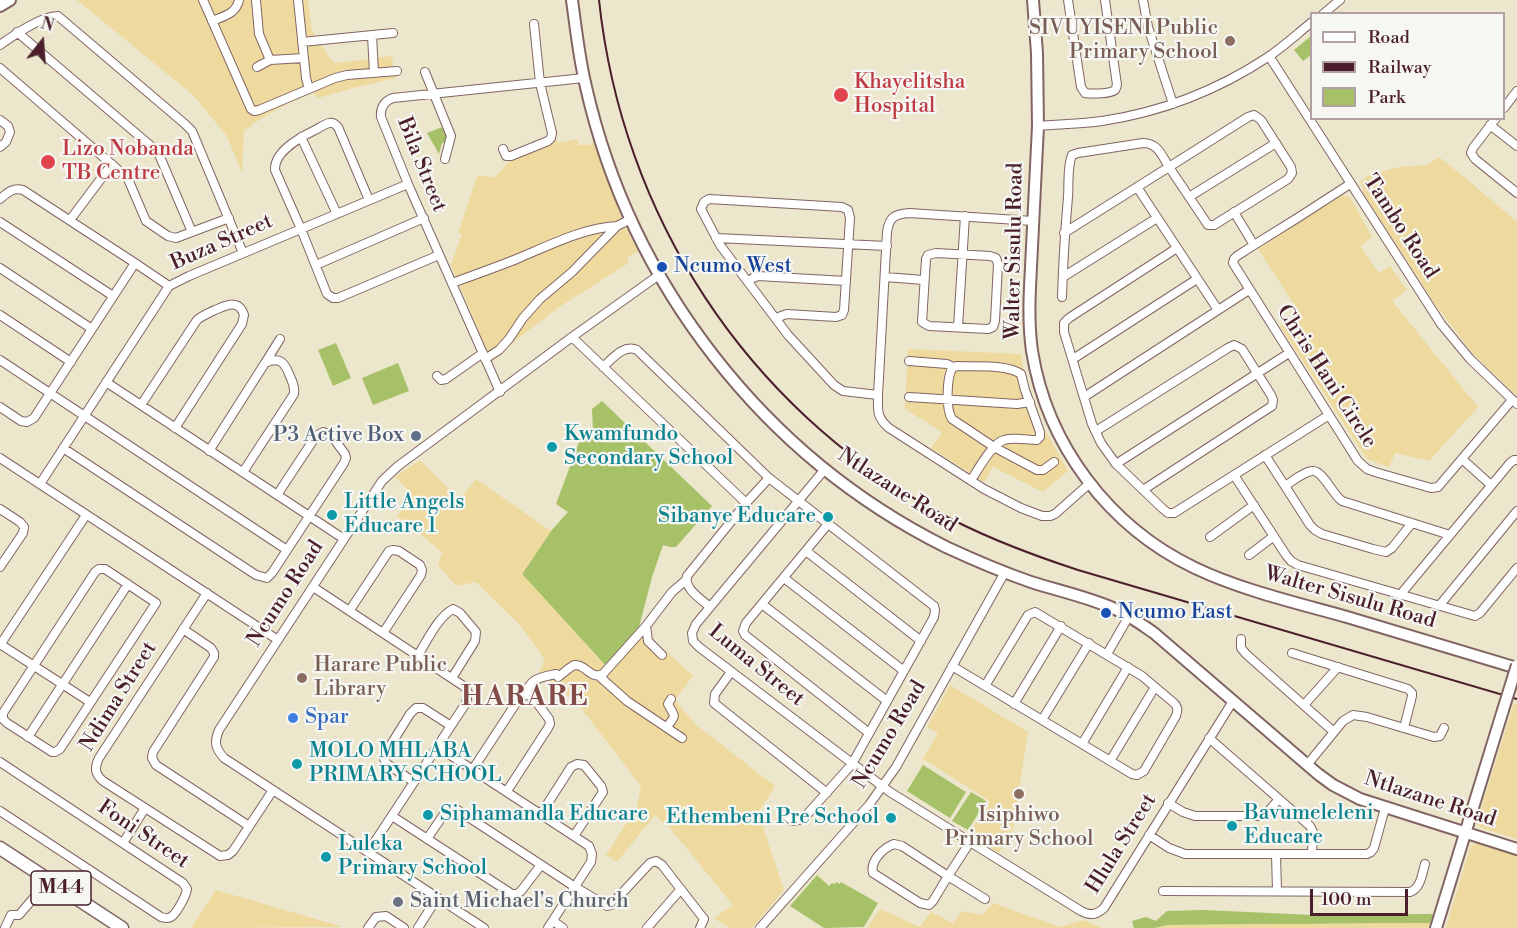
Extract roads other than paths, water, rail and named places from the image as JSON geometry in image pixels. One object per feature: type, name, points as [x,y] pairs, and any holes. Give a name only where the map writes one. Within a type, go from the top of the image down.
[{"type":"main road","name":"M44","points":[[0,848],[122,928]]},
{"type":"street","points":[[0,6],[10,0]]},
{"type":"street","points":[[203,0],[251,109],[254,111],[335,78],[397,71]]},
{"type":"street","points":[[212,21],[234,11],[239,0]]},
{"type":"street","points":[[256,0],[259,34],[270,60]]},
{"type":"street","points":[[298,0],[309,89]]},
{"type":"street","name":"Ntlazane Road","points":[[572,0],[584,78],[602,145],[631,219],[677,305],[702,341],[771,422],[825,469],[858,494],[908,526],[962,554],[1005,572],[1098,602],[1129,616],[1154,633],[1307,765],[1350,795],[1517,849]]},
{"type":"street","name":"Walter Sisulu Road","points":[[1033,0],[1037,53],[1038,126],[1029,313],[1032,349],[1045,404],[1060,437],[1090,483],[1131,527],[1166,552],[1196,569],[1244,587],[1517,666]]},
{"type":"street","points":[[1068,0],[1081,87],[1085,93],[1091,94],[1113,91],[1117,85],[1105,0]]},
{"type":"street","points":[[1143,0],[1148,27],[1173,104]]},
{"type":"street","points":[[1325,12],[1339,0]]},
{"type":"street","points":[[0,45],[17,32],[51,16],[60,17],[192,131],[243,253]]},
{"type":"street","points":[[1038,126],[1100,122],[1128,117],[1173,104],[1209,90],[1269,56],[1310,23]]},
{"type":"street","points":[[503,149],[506,156],[510,157],[551,138],[552,133],[540,83],[534,24]]},
{"type":"street","points":[[17,32],[158,152],[192,232]]},
{"type":"street","points":[[302,42],[393,33]]},
{"type":"street","points":[[372,35],[374,73]]},
{"type":"street","name":"Tambo Road","points":[[1269,56],[1441,324],[1470,359],[1514,402]]},
{"type":"street","points":[[257,67],[270,60],[304,58]]},
{"type":"street","points":[[0,68],[128,179],[144,218],[149,224],[171,238],[176,238],[229,218]]},
{"type":"street","points":[[425,72],[451,136],[445,159]]},
{"type":"street","name":"Bila Street","points":[[500,392],[408,184],[381,117],[382,109],[386,102],[393,98],[584,78]]},
{"type":"street","points":[[1062,297],[1064,233],[1072,155],[1151,144],[1157,148],[1169,167],[1190,197],[1205,221],[1210,225],[1214,225],[1288,179],[1291,176],[1291,167],[1261,120],[1251,115],[1169,167],[1064,233]]},
{"type":"street","points":[[0,120],[8,126],[10,132],[6,142],[0,147]]},
{"type":"street","points":[[1517,146],[1493,122],[1471,151],[1472,156],[1517,193]]},
{"type":"street","points":[[369,200],[337,126],[328,123],[297,139],[278,157],[275,170],[327,294],[331,297],[336,298],[439,255]]},
{"type":"street","points":[[301,137],[337,214]]},
{"type":"street","points":[[1190,197],[1276,143]]},
{"type":"street","points":[[70,220],[112,164]]},
{"type":"street","name":"Buza Street","points":[[40,484],[169,286],[408,184]]},
{"type":"street","name":"Chris Hani Circle","points":[[1350,184],[1237,256],[1233,263],[1359,461],[1370,470],[1436,488],[1514,402]]},
{"type":"street","points":[[1137,187],[1218,310]]},
{"type":"street","points":[[0,199],[12,190],[23,190],[169,286]]},
{"type":"street","points":[[776,319],[787,314],[836,317],[843,312],[848,210],[842,207],[709,199],[704,202],[701,209],[716,238],[748,282],[776,319],[803,353],[838,389],[850,393],[878,395]]},
{"type":"street","points":[[1234,212],[1254,245]]},
{"type":"street","points":[[1033,221],[909,213],[896,215],[890,222],[878,395],[879,418],[971,480],[1021,508],[1042,516],[1055,514],[1090,483]]},
{"type":"street","points":[[958,327],[965,216]]},
{"type":"street","points":[[316,266],[424,218]]},
{"type":"street","points":[[1063,277],[1158,218]]},
{"type":"street","points":[[437,376],[441,380],[446,380],[484,356],[499,350],[540,299],[572,272],[617,226],[631,219]]},
{"type":"street","points":[[0,222],[113,296]]},
{"type":"street","points":[[452,283],[600,227],[617,226]]},
{"type":"street","points":[[716,238],[887,246]]},
{"type":"street","points":[[1177,248],[1065,322],[1064,332],[1096,432],[1116,464],[1166,512],[1171,513],[1329,415]]},
{"type":"street","points":[[936,253],[996,258],[998,260],[993,327],[988,329],[929,326],[922,322],[924,280],[924,265],[928,255],[936,253]]},
{"type":"street","points":[[0,407],[21,421],[29,422],[35,417],[135,262]]},
{"type":"street","points":[[0,268],[92,329]]},
{"type":"street","name":"Ncumo Road","points":[[484,928],[224,758],[218,751],[216,739],[219,730],[387,476],[660,275]]},
{"type":"street","points":[[748,282],[758,276],[846,281]]},
{"type":"street","points":[[885,277],[924,280]]},
{"type":"street","points":[[1073,359],[1197,279]]},
{"type":"street","points":[[1084,397],[1249,290]]},
{"type":"street","points":[[141,405],[197,320],[229,305],[240,308],[244,315],[242,324],[175,428]]},
{"type":"street","points":[[0,315],[71,362]]},
{"type":"street","points":[[573,337],[746,503]]},
{"type":"street","points":[[209,451],[280,339]]},
{"type":"street","points":[[1096,432],[1231,346],[1242,349],[1273,400],[1270,408],[1143,490]]},
{"type":"street","points":[[603,367],[625,349],[637,350],[769,478],[933,604],[934,617],[852,764],[803,819],[794,821],[785,816]]},
{"type":"street","points":[[1116,464],[1289,352]]},
{"type":"street","points":[[0,360],[287,550]]},
{"type":"street","points":[[243,472],[294,391],[286,366],[282,362],[274,360],[265,363]]},
{"type":"street","points":[[909,361],[947,364],[953,367],[1015,370],[1021,374],[1040,437],[1038,440],[1001,440],[971,480]]},
{"type":"street","points":[[953,367],[949,376],[948,400],[948,414],[952,419],[994,447],[1037,470],[1042,470],[1054,462]]},
{"type":"street","points":[[106,382],[344,539]]},
{"type":"street","points":[[909,397],[1017,404],[1030,402]]},
{"type":"street","points":[[63,448],[259,577],[270,576],[345,461],[345,454],[331,435],[323,432],[316,436],[277,495]]},
{"type":"street","points":[[1265,455],[1315,530],[1322,534],[1386,552],[1412,523]]},
{"type":"street","points":[[0,458],[278,640]]},
{"type":"street","points":[[1462,459],[1491,485]]},
{"type":"street","points":[[1400,595],[1510,463],[1517,460]]},
{"type":"street","name":"Luma Street","points":[[825,469],[696,624],[693,641],[699,648],[883,787]]},
{"type":"street","points":[[1286,486],[1315,470],[1320,473],[1342,501],[1450,535]]},
{"type":"street","points":[[1234,475],[1286,555],[1295,564],[1472,616],[1478,616],[1517,568]]},
{"type":"street","points":[[599,676],[646,626],[672,592],[686,580],[746,503],[769,478]]},
{"type":"street","points":[[1210,537],[1254,505]]},
{"type":"street","points":[[0,509],[24,527],[23,533],[3,558],[0,567]]},
{"type":"street","points":[[1439,606],[1517,511]]},
{"type":"street","points":[[86,515],[0,644],[90,702]]},
{"type":"street","points":[[828,524],[742,631],[745,636],[869,733]]},
{"type":"street","points":[[1249,555],[1274,536]]},
{"type":"street","points":[[350,610],[389,551],[399,551],[420,565],[422,575],[383,633]]},
{"type":"street","points":[[806,551],[921,641]]},
{"type":"street","points":[[105,569],[128,584],[156,603],[60,748],[52,752],[7,723],[2,715],[97,570],[105,569]]},
{"type":"street","name":"Ncumo Road","points":[[760,928],[883,787],[1005,572]]},
{"type":"street","points":[[784,578],[904,670]]},
{"type":"street","points":[[686,580],[689,588],[710,607]]},
{"type":"street","points":[[28,737],[128,584]]},
{"type":"street","points":[[313,587],[452,678],[465,687],[468,693],[466,703],[368,852]]},
{"type":"street","name":"Ndima Street","points":[[207,593],[99,758],[95,767],[98,776],[220,856],[230,854],[273,790]]},
{"type":"street","points":[[762,604],[887,701]]},
{"type":"street","points":[[418,655],[446,613],[453,609],[460,613],[476,632],[475,641],[452,678]]},
{"type":"street","points":[[952,666],[1137,775],[1144,771],[1178,711],[1174,703],[1142,676],[1039,613],[1028,615],[986,686]]},
{"type":"street","points":[[1107,654],[1129,616]]},
{"type":"street","points":[[646,626],[648,641],[662,655]]},
{"type":"street","points":[[1014,704],[1061,626]]},
{"type":"street","points":[[183,629],[211,648],[214,657],[153,752],[152,758],[156,765],[249,826]]},
{"type":"street","points":[[1242,639],[1241,648],[1246,654],[1334,732]]},
{"type":"street","points":[[1042,720],[1089,643]]},
{"type":"street","points":[[1292,653],[1398,684],[1410,690],[1412,696],[1404,728]]},
{"type":"street","points":[[526,695],[531,682],[537,678],[557,676],[573,665],[578,665],[599,676],[627,701],[682,738]]},
{"type":"street","points":[[1436,928],[1517,666]]},
{"type":"street","points":[[1082,744],[1128,667]]},
{"type":"street","points":[[1304,705],[1338,668]]},
{"type":"street","points":[[731,672],[715,694],[714,703],[826,793]]},
{"type":"street","points":[[1110,761],[1155,687]]},
{"type":"street","points":[[473,769],[520,697],[532,696],[549,718],[550,723],[507,791]]},
{"type":"street","points":[[667,727],[675,716],[668,704],[671,699]]},
{"type":"street","name":"Hlula Street","points":[[883,787],[1080,911],[1088,915],[1097,915],[1104,908],[1233,701]]},
{"type":"street","points":[[414,782],[387,764],[384,759],[410,714],[416,708],[423,708],[451,726]]},
{"type":"street","points":[[1307,765],[1343,721],[1353,716],[1367,717],[1436,738],[1440,736],[1444,728]]},
{"type":"street","points":[[1209,738],[1312,829],[1312,853]]},
{"type":"street","points":[[438,747],[589,846],[592,854],[591,862],[550,925],[563,928]]},
{"type":"street","name":"Foni Street","points":[[0,762],[185,884],[186,896],[173,916],[161,917],[0,811]]},
{"type":"street","points":[[541,814],[571,767],[577,764],[584,765],[601,786],[603,792],[574,836]]},
{"type":"street","points":[[1168,803],[1195,816],[1258,816],[1267,813],[1279,799]]},
{"type":"street","points":[[123,843],[145,808]]},
{"type":"street","points":[[1149,835],[1169,848],[1185,854],[1367,854],[1371,852],[1385,808]]},
{"type":"street","points":[[427,838],[444,814],[450,809],[456,809],[607,906],[650,863],[656,861],[662,865],[704,919],[700,928]]},
{"type":"street","points":[[392,816],[513,894],[521,891],[540,865]]},
{"type":"street","points":[[970,842],[948,876],[933,901],[927,905],[920,903],[873,873],[874,861],[887,847],[894,844],[902,846],[948,876],[985,899]]},
{"type":"street","points":[[1276,854],[1277,891]]},
{"type":"street","points":[[1163,891],[1410,892],[1416,890],[1425,864]]},
{"type":"street","points":[[5,928],[11,915],[19,915],[49,880]]},
{"type":"street","points":[[647,928],[681,889]]},
{"type":"street","points":[[418,928],[437,897]]},
{"type":"street","points":[[368,928],[375,917],[386,916],[404,928]]},
{"type":"railway","points":[[599,0],[612,80],[635,156],[666,229],[705,297],[752,360],[806,417],[868,468],[953,520],[1041,558],[1517,699]]},
{"type":"place","name":"SIVUYISENI Public Primary School","points":[[1230,41]]},
{"type":"place","name":"Khayelitsha Hospital","points":[[841,95]]},
{"type":"place","name":"Lizo Nobanda TB Centre","points":[[48,162]]},
{"type":"place","name":"Ncumo West","points":[[662,267]]},
{"type":"place","name":"P3 Active Box","points":[[416,436]]},
{"type":"place","name":"Kwamfundo Secondary School","points":[[552,447]]},
{"type":"place","name":"Little Angels Educare 1","points":[[332,515]]},
{"type":"place","name":"Sibanye Educare","points":[[828,517]]},
{"type":"place","name":"Ncumo East","points":[[1106,613]]},
{"type":"place","name":"Harare Public Library","points":[[302,678]]},
{"type":"place","name":"Spar","points":[[293,718]]},
{"type":"place","name":"MOLO MHLABA PRIMARY SCHOOL","points":[[297,764]]},
{"type":"place","name":"Isiphiwo Primary School","points":[[1019,794]]},
{"type":"place","name":"Siphamandla Educare","points":[[428,815]]},
{"type":"place","name":"Ethembeni Pre School","points":[[891,818]]},
{"type":"place","name":"Bavumeleleni Educare","points":[[1232,826]]},
{"type":"place","name":"Luleka Primary School","points":[[326,857]]},
{"type":"place","name":"Saint Michael's Church","points":[[398,902]]},
{"type":"district","name":"HARARE","points":[[525,699]]}]
